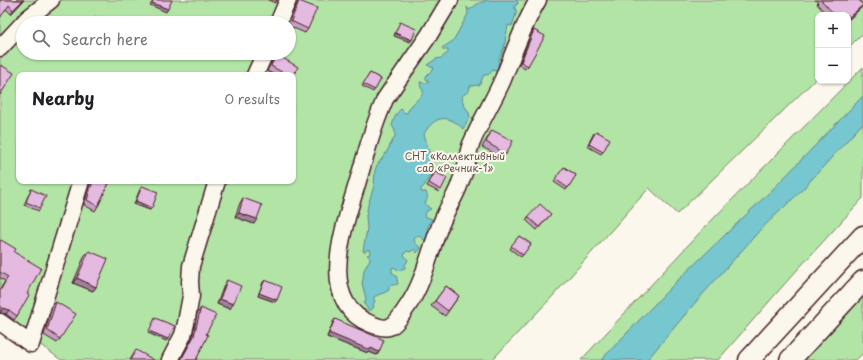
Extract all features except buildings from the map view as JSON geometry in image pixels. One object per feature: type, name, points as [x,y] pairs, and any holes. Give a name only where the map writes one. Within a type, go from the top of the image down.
[{"type":"main road","points":[[749,360],[863,236]]},
{"type":"main road","points":[[790,360],[863,281]]},
{"type":"street","points":[[31,16],[51,0]]},
{"type":"street","points":[[281,16],[288,0]]},
{"type":"street","points":[[450,0],[429,35],[385,99],[378,114],[344,228],[340,248],[338,276],[343,300],[358,317],[379,326],[390,327],[398,320],[417,290],[443,218],[460,185],[470,146],[538,0]]},
{"type":"street","points":[[0,48],[16,31]]},
{"type":"street","points":[[256,72],[261,60]]},
{"type":"street","points":[[0,322],[31,344],[80,184]]},
{"type":"street","points":[[170,360],[183,335],[191,296],[191,266],[216,184]]},
{"type":"green space","name":"СНТ «Коллективный сад «Речник-1»","points":[[0,0],[863,0],[863,33],[851,45],[851,12],[815,12],[815,80],[677,214],[649,188],[552,297],[492,360],[61,360],[0,315]]},
{"type":"green space","points":[[863,67],[863,198],[718,360],[581,360],[705,227],[846,84],[851,84],[851,79]]},
{"type":"green space","points":[[863,291],[863,353],[856,360],[800,360]]},
{"type":"water","points":[[487,0],[517,0],[518,4],[515,5],[515,9],[517,11],[512,26],[508,25],[504,48],[499,59],[497,70],[493,70],[489,74],[484,75],[479,85],[470,86],[469,91],[462,96],[463,103],[470,117],[463,129],[452,120],[442,119],[432,123],[424,134],[428,150],[432,156],[439,157],[429,166],[427,170],[430,176],[421,189],[421,192],[426,192],[427,200],[425,203],[431,209],[427,211],[424,216],[432,219],[427,228],[429,228],[429,234],[427,236],[428,241],[418,236],[414,239],[415,243],[421,248],[417,253],[415,249],[405,253],[404,255],[408,260],[405,268],[400,271],[393,267],[392,268],[392,273],[396,275],[398,284],[389,286],[389,290],[373,298],[375,301],[373,305],[374,307],[369,311],[364,304],[366,299],[362,283],[364,270],[370,259],[367,255],[370,254],[369,249],[364,252],[363,251],[367,229],[366,216],[374,186],[375,170],[395,136],[395,131],[392,125],[396,114],[401,109],[407,113],[410,107],[423,94],[420,82],[426,83],[429,81],[426,79],[426,76],[434,68],[427,65],[448,53],[448,50],[444,50],[442,48],[453,41],[468,14],[467,7],[469,10],[479,3]]},
{"type":"water","points":[[863,96],[863,123],[802,190],[761,229],[694,304],[647,360],[601,360],[676,282],[776,186]]}]
